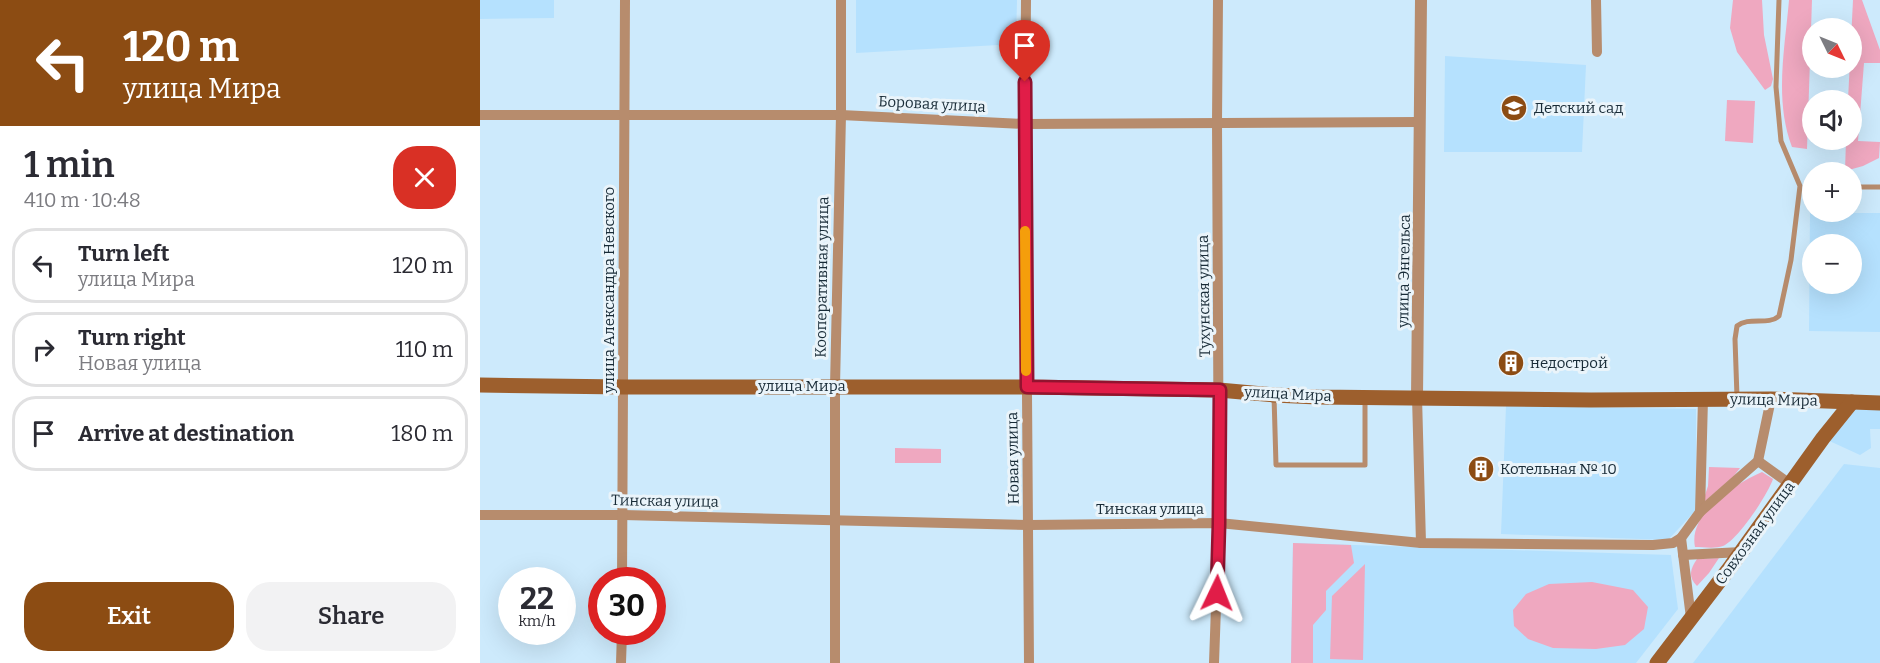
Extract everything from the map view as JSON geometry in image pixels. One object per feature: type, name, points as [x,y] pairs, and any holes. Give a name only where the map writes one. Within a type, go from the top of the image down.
[{"type":"main road","name":"улица Мира","points":[[480,385],[1027,387],[1220,390],[1274,395],[1365,398],[1771,399],[1880,403]]},
{"type":"main road","name":"Совхозная улица","points":[[1657,663],[1852,402]]},
{"type":"street","name":"улица Александра Невского","points":[[622,567],[625,0]]},
{"type":"street","name":"Кооперативная улица","points":[[835,663],[835,386],[841,0]]},
{"type":"street","name":"Новая улица","points":[[1026,0],[1024,124],[1029,663]]},
{"type":"street","name":"Тухунская улица","points":[[1214,663],[1219,524],[1220,390],[1218,0]]},
{"type":"street","name":"улица Энгельса","points":[[1421,0],[1417,397],[1421,543]]},
{"type":"street","points":[[1596,0],[1597,52]]},
{"type":"street","name":"Боровая улица","points":[[480,115],[841,115],[1024,124],[1419,122]]},
{"type":"street","points":[[1700,512],[1703,399]]},
{"type":"street","points":[[1691,618],[1681,538],[1700,512],[1758,461],[1771,399]]},
{"type":"street","points":[[1758,461],[1790,484]]},
{"type":"street","name":"Тинская улица","points":[[480,515],[623,515],[1029,525],[1219,524],[1421,543],[1653,544],[1673,543],[1681,538]]},
{"type":"street","points":[[1683,555],[1742,552]]},
{"type":"street","points":[[621,663],[622,645]]},
{"type":"lane","points":[[1737,399],[1735,339],[1737,326],[1741,322],[1774,320],[1779,316],[1791,260],[1800,186],[1781,141],[1776,87],[1779,0]]},
{"type":"lane","points":[[1862,187],[1880,187]]},
{"type":"lane","points":[[1274,395],[1276,465],[1365,465],[1365,398]]},
{"type":"shaded area","points":[[480,0],[554,0],[554,18],[480,19]]},
{"type":"shaded area","points":[[856,0],[1017,0],[1016,44],[856,53]]},
{"type":"shaded area","points":[[1733,0],[1762,0],[1764,35],[1773,79],[1771,86],[1765,90],[1737,52],[1730,28]]},
{"type":"shaded area","points":[[1789,0],[1812,0],[1811,18],[1802,18],[1802,78],[1809,78],[1809,90],[1802,90],[1802,148],[1792,147],[1783,111],[1783,55]]},
{"type":"shaded area","points":[[1853,0],[1862,0],[1880,50],[1880,63],[1864,63],[1862,90],[1848,90],[1849,78],[1862,78],[1862,18],[1852,18]]},
{"type":"shaded area","name":"Детский сад","points":[[1445,56],[1586,65],[1582,152],[1444,152]]},
{"type":"shaded area","points":[[1727,100],[1755,101],[1753,143],[1725,141]]},
{"type":"shaded area","points":[[1862,141],[1880,142],[1879,158],[1862,166],[1862,162],[1845,162],[1846,150],[1862,150]]},
{"type":"shaded area","points":[[1862,213],[1880,213],[1880,332],[1809,331],[1809,294],[1862,294],[1862,234],[1810,234],[1810,222],[1862,222]]},
{"type":"shaded area","points":[[1852,402],[1880,403],[1880,429],[1870,429],[1871,448],[1860,455],[1823,438]]},
{"type":"shaded area","points":[[1506,406],[1696,409],[1696,510],[1668,540],[1501,534]]},
{"type":"shaded area","points":[[895,448],[941,449],[941,463],[895,463]]},
{"type":"shaded area","points":[[1844,464],[1880,468],[1880,663],[1693,663]]},
{"type":"shaded area","points":[[1709,467],[1740,468],[1702,504],[1708,486]]},
{"type":"shaded area","points":[[1762,472],[1773,479],[1759,505],[1736,535],[1723,546],[1695,547],[1695,535],[1706,511],[1727,492]]},
{"type":"shaded area","points":[[1293,543],[1671,555],[1678,609],[1636,663],[1291,663]]},
{"type":"shaded area","points":[[1293,543],[1351,545],[1354,563],[1326,591],[1326,610],[1313,625],[1313,663],[1291,663]]},
{"type":"shaded area","points":[[1719,558],[1697,586],[1691,573],[1697,559]]},
{"type":"shaded area","points":[[1365,564],[1363,660],[1330,659],[1332,596]]},
{"type":"shaded area","points":[[1592,582],[1633,590],[1648,607],[1644,629],[1625,645],[1596,649],[1553,648],[1528,639],[1514,626],[1513,610],[1526,594],[1549,584]]},
{"type":"slow traffic","points":[[1025,231],[1026,371]]},
{"type":"place","name":"Детский сад","points":[[1514,108]]},
{"type":"place","name":"недострой","points":[[1511,363]]},
{"type":"place","name":"Котельная № 10","points":[[1481,469]]},
{"type":"route","points":[[1025,82],[1027,387],[1220,390],[1217,593]]}]
